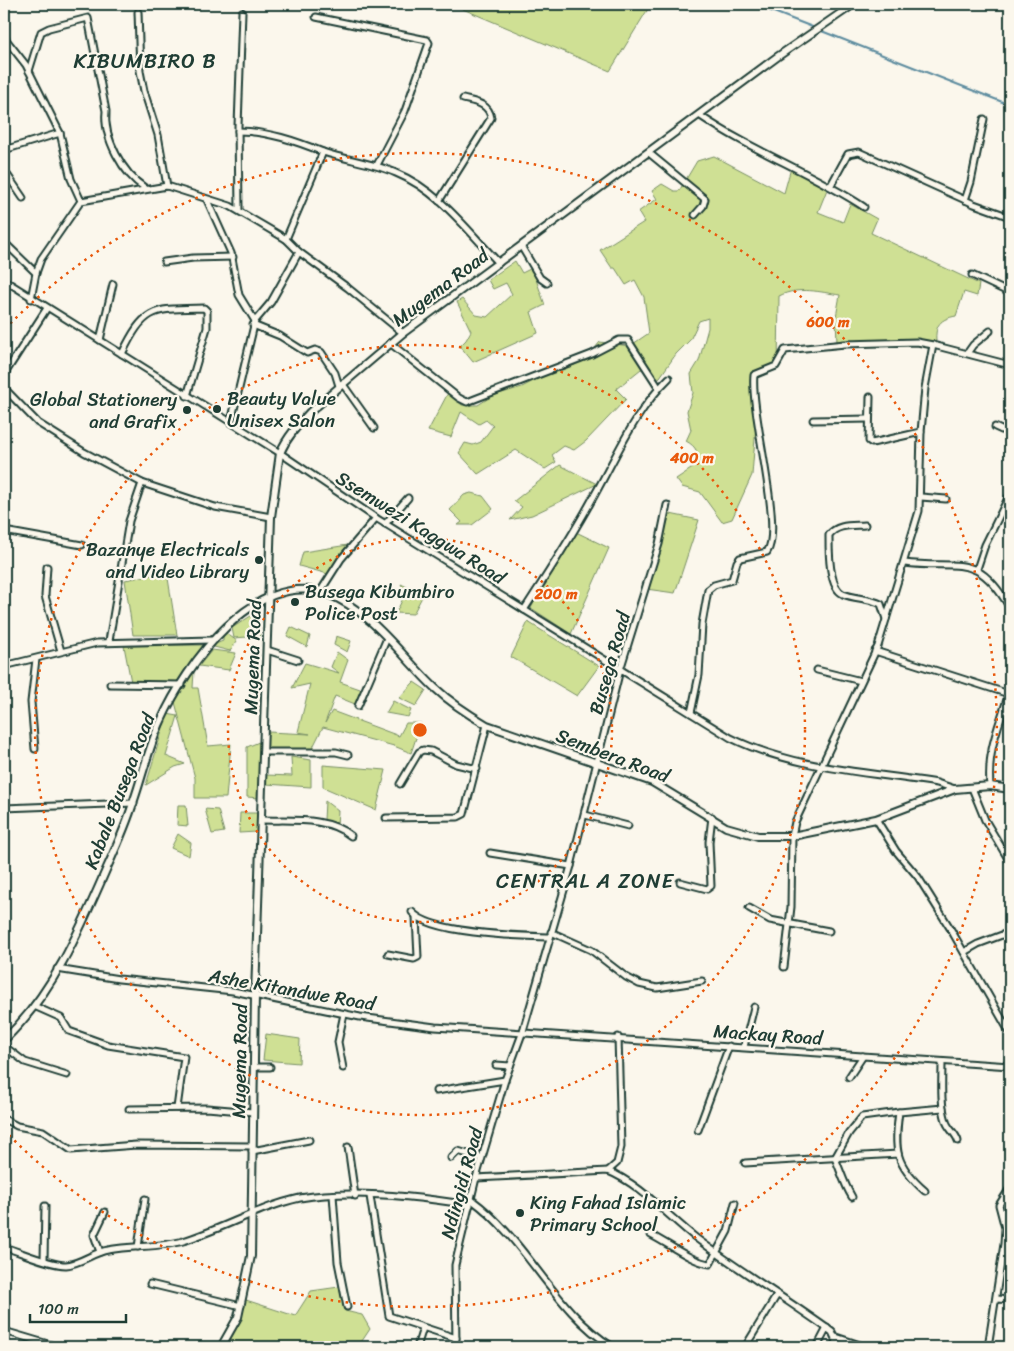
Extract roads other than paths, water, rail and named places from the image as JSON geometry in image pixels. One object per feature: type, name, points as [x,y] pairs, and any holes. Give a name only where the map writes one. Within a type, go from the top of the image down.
[{"type":"street","name":"Mugema Road","points":[[222,1347],[233,1327],[241,1306],[251,1256],[255,995],[263,752],[272,516],[280,453],[298,424],[340,384],[390,343],[699,115],[854,4]]},
{"type":"street","points":[[138,12],[140,71],[144,91],[158,135],[167,186]]},
{"type":"street","points":[[239,210],[238,131],[242,12]]},
{"type":"street","points":[[316,17],[427,40],[429,43],[405,110],[377,165]]},
{"type":"street","points":[[29,71],[41,32],[55,26],[88,18],[106,111],[104,124],[127,172],[145,188]]},
{"type":"street","points":[[4,37],[29,71],[60,133],[71,179],[81,201]]},
{"type":"street","points":[[439,200],[491,118],[488,108],[484,105],[463,99]]},
{"type":"street","points":[[699,115],[729,135],[831,185],[864,207]]},
{"type":"street","points":[[965,200],[971,182],[984,119]]},
{"type":"street","points":[[238,131],[264,134],[306,144],[323,152],[377,165],[421,186],[439,200],[498,263]]},
{"type":"street","points":[[4,150],[60,133]]},
{"type":"street","points":[[831,185],[848,154],[856,151],[965,200],[1010,217]]},
{"type":"street","points":[[286,239],[323,152]]},
{"type":"street","points":[[649,153],[705,199],[703,206],[695,215]]},
{"type":"street","points":[[4,170],[22,198]]},
{"type":"street","points":[[31,299],[36,273],[42,260],[81,201],[145,188],[167,186],[239,210],[286,239],[299,252],[348,288],[402,334]]},
{"type":"street","points":[[207,200],[233,257],[239,295],[254,323],[307,353],[315,350],[321,352],[340,384],[374,428]]},
{"type":"street","points":[[4,242],[36,273]]},
{"type":"street","points":[[521,246],[540,278],[547,284]]},
{"type":"street","points":[[231,422],[254,323],[271,302],[299,252]]},
{"type":"street","points":[[164,262],[193,258],[233,257]]},
{"type":"street","points":[[972,275],[1010,293]]},
{"type":"street","name":"Ssemwezi Kaggwa Road","points":[[4,280],[31,299],[280,453],[385,524],[620,670],[753,749],[790,760],[937,783],[955,789]]},
{"type":"street","points":[[100,340],[113,284]]},
{"type":"street","points":[[4,375],[47,308]]},
{"type":"street","points":[[122,354],[137,324],[157,312],[171,308],[204,308],[207,311],[207,328],[187,396]]},
{"type":"street","points":[[968,352],[972,346],[990,331]]},
{"type":"street","points":[[390,343],[459,398],[467,402],[592,354],[622,339],[628,340],[659,388]]},
{"type":"street","points":[[691,713],[699,675],[702,624],[708,590],[714,584],[732,580],[740,558],[768,552],[774,535],[760,445],[754,375],[776,366],[785,350],[845,344],[917,342],[968,352],[1010,365]]},
{"type":"street","points":[[784,967],[790,923],[792,836],[795,822],[820,765],[875,651],[919,511],[921,497],[921,432],[925,388],[932,345]]},
{"type":"street","points":[[524,610],[593,498],[625,435],[659,388],[669,378]]},
{"type":"street","points":[[4,388],[38,423],[84,452],[142,483],[215,507],[272,516]]},
{"type":"street","points":[[870,397],[868,436],[872,443],[921,432]]},
{"type":"street","points":[[813,420],[869,419]]},
{"type":"street","points":[[995,427],[1010,434]]},
{"type":"street","points":[[109,641],[129,521],[142,483]]},
{"type":"street","points":[[977,570],[985,545],[1010,494]]},
{"type":"street","points":[[921,497],[946,499]]},
{"type":"street","points":[[385,524],[408,498]]},
{"type":"street","name":"Busega Road","points":[[523,1031],[585,815],[620,670],[653,563],[667,505]]},
{"type":"street","points":[[320,592],[341,559],[376,518]]},
{"type":"street","points":[[865,525],[840,527],[833,529],[829,535],[832,579],[838,590],[844,594],[871,599],[881,604],[886,620]]},
{"type":"street","points":[[4,531],[82,545]]},
{"type":"street","points":[[904,563],[929,566],[961,564],[977,570],[1000,593],[1010,608]]},
{"type":"street","points":[[47,567],[45,596],[61,651]]},
{"type":"street","name":"Sembera Road","points":[[269,598],[292,591],[320,592],[342,602],[360,614],[387,638],[449,700],[466,713],[487,724],[652,782],[726,827],[745,834],[792,836],[876,819],[955,789],[990,786],[1010,789]]},
{"type":"street","name":"Kabale Busega Road","points":[[4,1040],[34,1006],[57,969],[105,871],[134,802],[160,722],[182,685],[212,640],[237,617],[269,598]]},
{"type":"street","points":[[358,706],[387,638]]},
{"type":"street","points":[[4,666],[109,641],[212,640]]},
{"type":"street","points":[[267,650],[298,660]]},
{"type":"street","points":[[875,651],[1010,692],[998,720],[990,756],[990,786]]},
{"type":"street","points":[[35,749],[31,702],[36,659]]},
{"type":"street","points":[[816,670],[861,681]]},
{"type":"street","points":[[110,684],[182,685]]},
{"type":"street","points":[[386,818],[462,816],[466,811],[487,724]]},
{"type":"street","points":[[400,784],[419,752],[425,749],[456,764],[477,769]]},
{"type":"street","points":[[263,752],[336,752],[348,755]]},
{"type":"street","points":[[972,788],[985,820],[1010,862]]},
{"type":"street","points":[[4,808],[134,802]]},
{"type":"street","points":[[585,815],[628,826]]},
{"type":"street","points":[[680,882],[707,889],[710,886],[709,842],[712,817]]},
{"type":"street","points":[[876,819],[896,851],[918,877],[964,952],[1010,1033]]},
{"type":"street","points":[[261,820],[319,822],[345,831],[351,836]]},
{"type":"street","points":[[490,853],[571,866]]},
{"type":"street","points":[[749,908],[770,920],[829,931]]},
{"type":"street","points":[[388,954],[414,959],[418,957],[414,915],[458,930],[550,935],[591,950],[626,977],[639,984],[657,988],[702,981]]},
{"type":"street","points":[[964,952],[978,944],[1010,932]]},
{"type":"street","name":"Ashe Kitandwe Road","points":[[57,969],[119,979],[255,995],[344,1014],[435,1026],[523,1031]]},
{"type":"street","points":[[34,1006],[61,1018],[69,1031],[108,1045],[184,1057],[177,1108]]},
{"type":"street","points":[[744,1047],[754,1007]]},
{"type":"street","points":[[342,1068],[338,1042],[344,1014]]},
{"type":"street","name":"Mackay Road","points":[[523,1031],[1010,1066]]},
{"type":"street","name":"Ndingidi Road","points":[[456,1347],[455,1265],[481,1158],[505,1080],[523,1031]]},
{"type":"street","points":[[608,1172],[617,1163],[622,1147],[618,1037]]},
{"type":"street","points":[[4,1046],[25,1062],[68,1075]]},
{"type":"street","points":[[698,1130],[729,1046]]},
{"type":"street","points":[[849,1077],[863,1056]]},
{"type":"street","points":[[942,1062],[943,1108],[947,1124],[956,1135],[958,1141]]},
{"type":"street","points":[[496,1065],[510,1066]]},
{"type":"street","points":[[254,1067],[270,1067]]},
{"type":"street","points":[[436,1091],[505,1080]]},
{"type":"street","points":[[129,1109],[177,1108],[253,1112]]},
{"type":"street","points":[[835,1158],[849,1133],[862,1117],[943,1108]]},
{"type":"street","points":[[899,1112],[898,1154],[907,1174],[925,1191]]},
{"type":"street","points":[[4,1119],[17,1126],[43,1131],[71,1150],[136,1144],[252,1149],[309,1140]]},
{"type":"street","points":[[348,1147],[355,1196]]},
{"type":"street","points":[[452,1158],[458,1151],[481,1158]]},
{"type":"street","points":[[745,1163],[898,1154]]},
{"type":"street","points":[[835,1158],[842,1172],[842,1180],[852,1197]]},
{"type":"street","points":[[476,1178],[608,1172],[630,1184],[717,1254],[827,1328],[836,1337],[866,1347]]},
{"type":"street","points":[[988,1347],[1005,1234],[1000,1205],[1010,1188]]},
{"type":"street","points":[[333,1195],[338,1262],[347,1307]]},
{"type":"street","points":[[4,1247],[44,1260],[67,1265],[100,1252],[184,1241],[252,1213],[301,1198],[333,1195],[471,1202],[503,1226],[550,1288],[592,1333],[612,1347]]},
{"type":"street","points":[[370,1196],[389,1314],[395,1319],[456,1338]]},
{"type":"street","points":[[138,1247],[145,1199]]},
{"type":"street","points":[[651,1235],[694,1257],[700,1263],[710,1264],[728,1231],[735,1203]]},
{"type":"street","points":[[44,1260],[45,1206]]},
{"type":"street","points":[[100,1252],[94,1235],[105,1212]]},
{"type":"street","points":[[150,1284],[241,1306]]},
{"type":"street","points":[[745,1347],[777,1295]]},
{"type":"street","points":[[996,1299],[1010,1300]]},
{"type":"street","points":[[417,1347],[423,1328]]},
{"type":"street","points":[[818,1347],[827,1328]]},
{"type":"street","points":[[4,1331],[58,1347]]},
{"type":"street","points":[[836,1337],[839,1347]]},
{"type":"waterway","points":[[753,4],[815,28]]},
{"type":"waterway","points":[[819,30],[1010,105]]},
{"type":"place","name":"Beauty Value Unisex Salon","points":[[217,409]]},
{"type":"place","name":"Global Stationery and Grafix","points":[[187,410]]},
{"type":"place","name":"Bazanye Electricals and Video Library","points":[[259,560]]},
{"type":"place","name":"Busega Kibumbiro Police Post","points":[[295,602]]},
{"type":"place","name":"King Fahad Islamic Primary School","points":[[520,1213]]},
{"type":"district","name":"KIBUMBIRO B","points":[[145,61]]},
{"type":"district","name":"CENTRAL A ZONE","points":[[585,881]]}]
